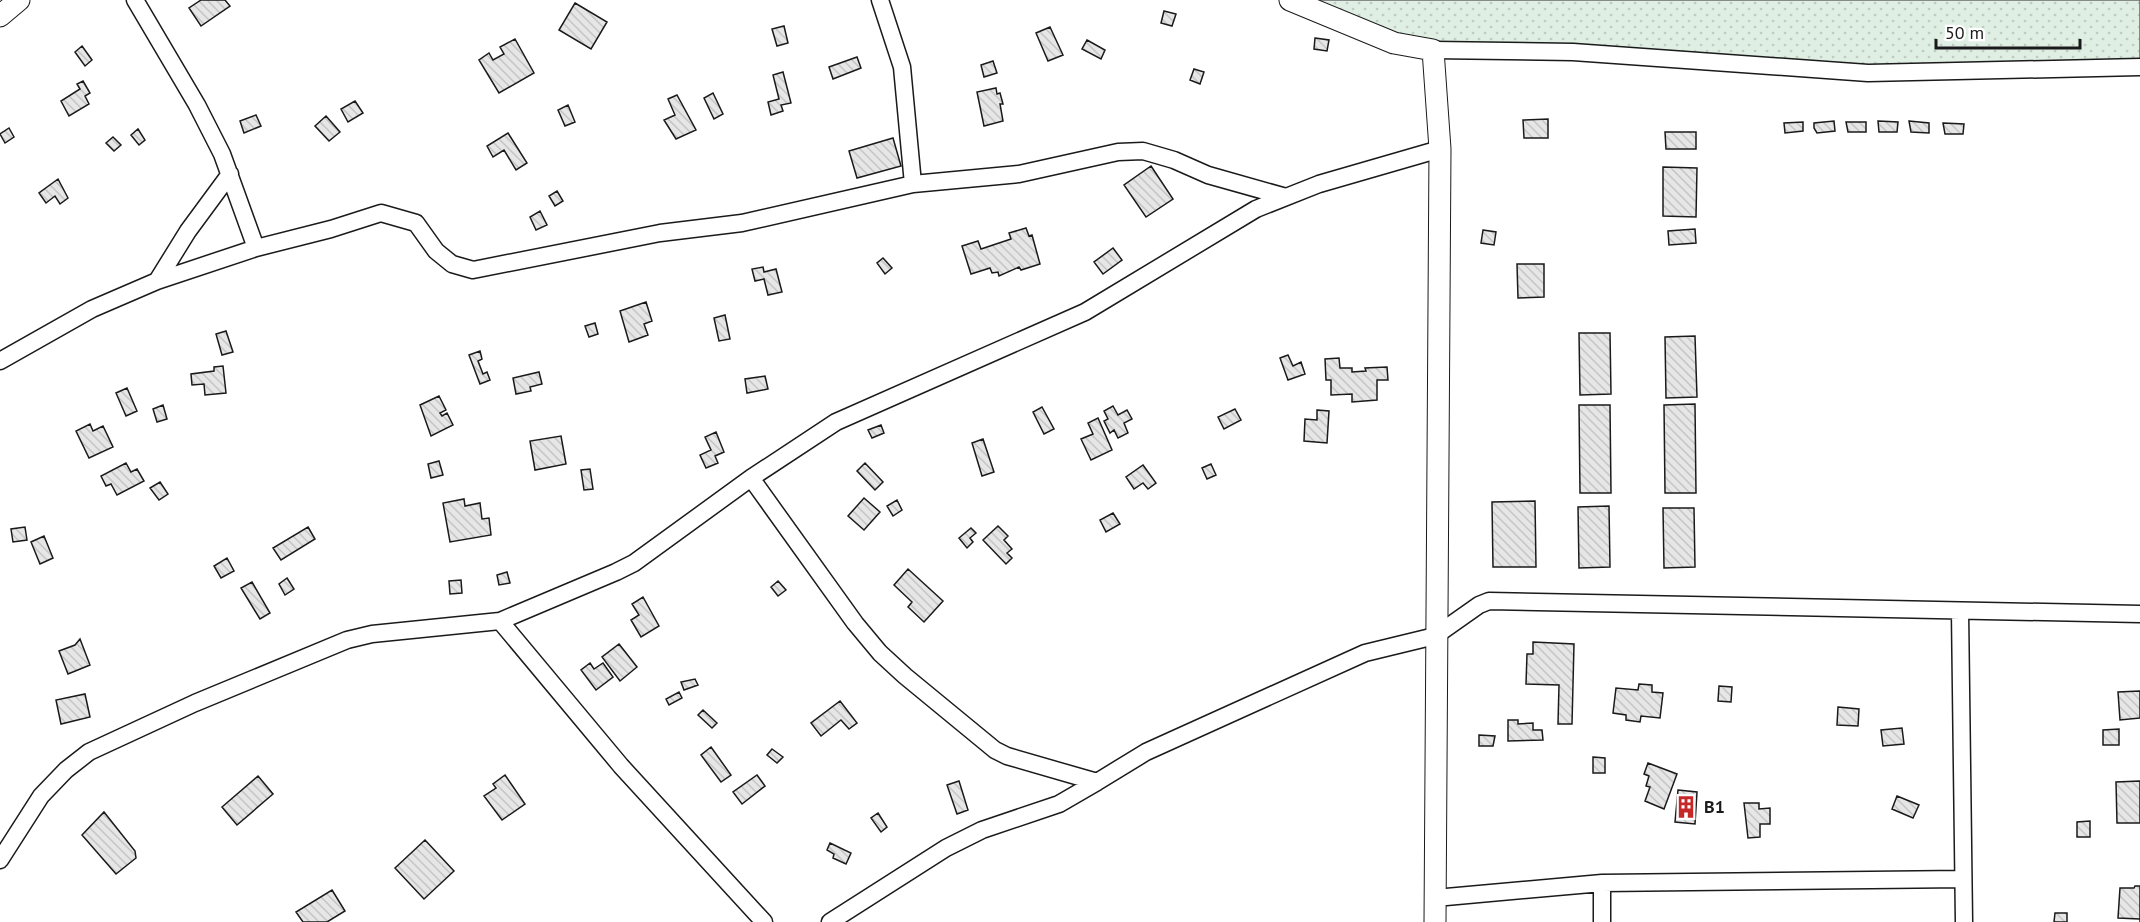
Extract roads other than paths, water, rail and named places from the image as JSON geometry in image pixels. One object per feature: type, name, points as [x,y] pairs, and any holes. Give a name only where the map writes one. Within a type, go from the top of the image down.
[{"type":"street","points":[[0,16],[19,0]]},
{"type":"street","points":[[135,0],[197,105],[230,174],[256,248]]},
{"type":"street","points":[[880,0],[902,67],[912,184]]},
{"type":"street","points":[[1290,0],[1394,43],[1432,50],[1573,52],[1868,73],[2140,67]]},
{"type":"street","points":[[1432,50],[1440,150],[1435,636],[1435,922]]},
{"type":"street","points":[[0,860],[41,796],[66,770],[89,752],[195,703],[347,640],[372,634],[500,621],[634,563],[751,478],[836,422],[1085,312],[1256,209],[1319,184],[1440,150]]},
{"type":"street","points":[[0,361],[92,309],[157,281],[256,248],[331,229],[381,213],[416,223],[436,251],[452,264],[473,270],[660,234],[742,223],[912,184],[1019,174],[1118,152],[1143,151],[1174,160],[1209,175],[1286,197]]},
{"type":"street","points":[[157,281],[188,231],[230,174]]},
{"type":"street","points":[[751,478],[855,623],[905,676],[1001,753],[1097,782]]},
{"type":"street","points":[[830,922],[946,848],[982,830],[1059,804],[1146,752],[1365,653],[1435,636],[1479,605],[1490,601],[2140,614]]},
{"type":"street","points":[[1960,611],[1964,922]]},
{"type":"street","points":[[500,621],[621,766],[764,922]]},
{"type":"street","points":[[1435,898],[1602,883],[1963,879]]},
{"type":"street","points":[[1602,883],[1602,922]]},
{"type":"place","name":"B1","points":[[1686,807]]}]
